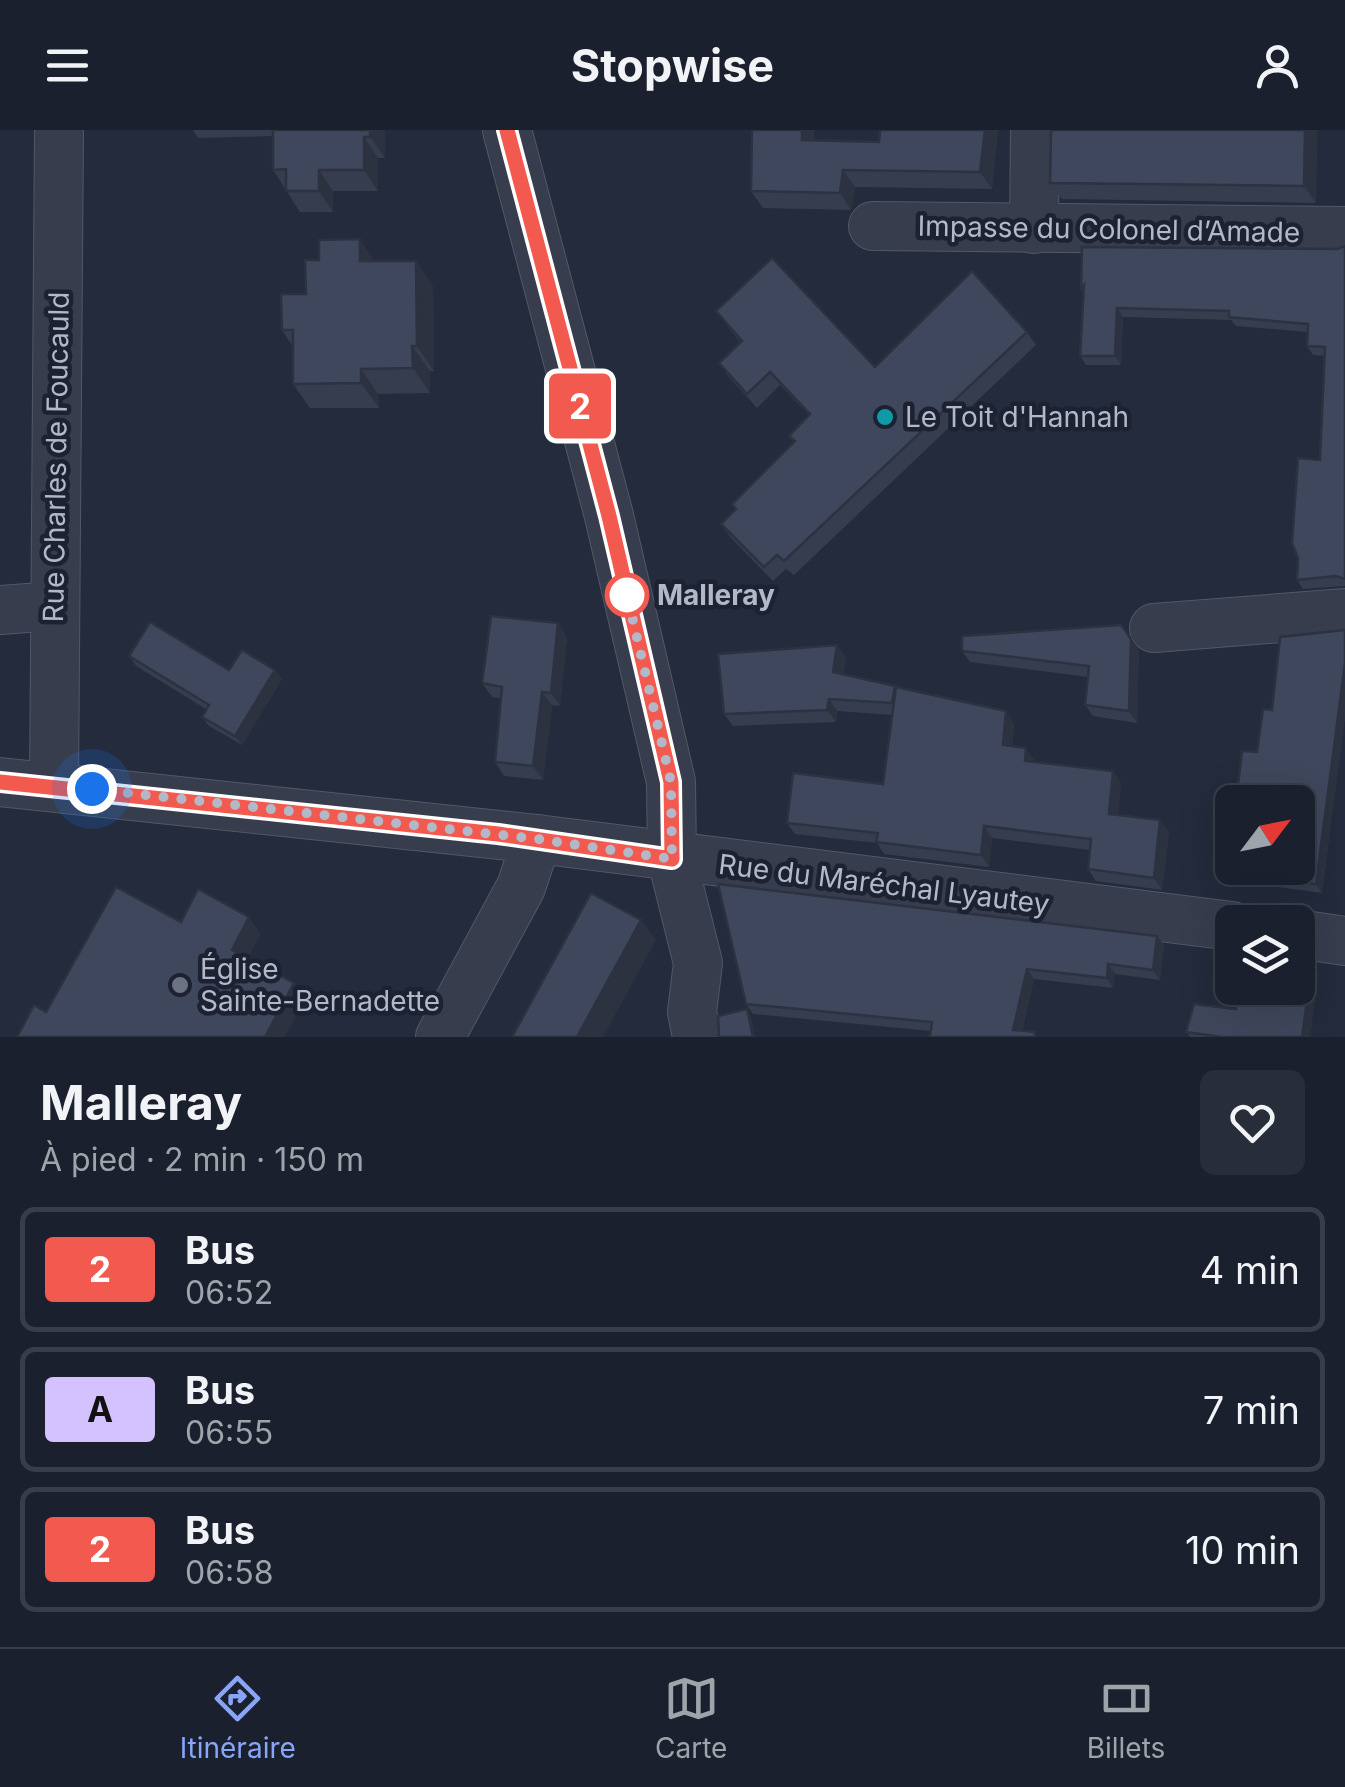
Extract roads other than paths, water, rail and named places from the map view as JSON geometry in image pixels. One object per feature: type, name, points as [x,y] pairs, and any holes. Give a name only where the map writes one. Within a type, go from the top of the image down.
[{"type":"street","name":"Rue Charles de Foucauld","points":[[54,785],[58,130]]},
{"type":"street","points":[[507,130],[609,516],[671,782],[672,859],[698,963],[692,1012],[697,1037]]},
{"type":"street","points":[[1034,230],[1035,130]]},
{"type":"street","name":"Impasse du Colonel d’Amade","points":[[873,226],[1345,231]]},
{"type":"street","points":[[0,610],[54,606]]},
{"type":"street","points":[[1154,628],[1345,612]]},
{"type":"street","name":"Rue du Maréchal Lyautey","points":[[0,782],[537,839],[672,859],[1215,924]]},
{"type":"street","points":[[440,1037],[521,887],[537,839]]},
{"type":"street","points":[[1315,937],[1345,941]]},
{"type":"place","name":"Le Toit d'Hannah","points":[[885,417]]},
{"type":"place","name":"Malleray","points":[[627,595]]},
{"type":"place","name":"Église Sainte-Bernadette","points":[[180,985]]}]
